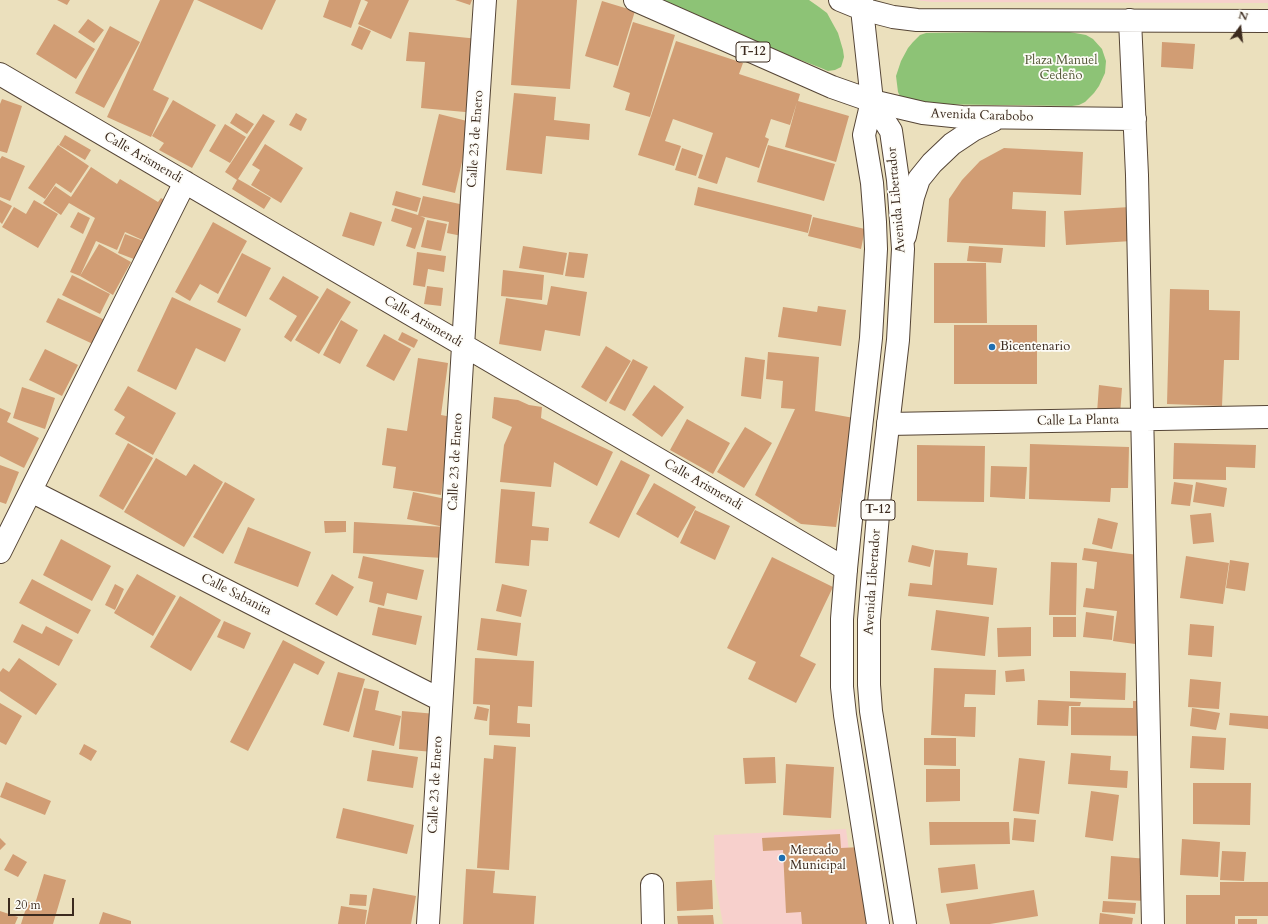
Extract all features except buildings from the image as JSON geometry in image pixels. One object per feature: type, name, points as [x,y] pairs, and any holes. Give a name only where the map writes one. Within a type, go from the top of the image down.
[{"type":"main road","name":"Calle 23 de Enero","points":[[428,924],[485,0]]},
{"type":"main road","name":"Avenida Carabobo","points":[[635,0],[832,87],[872,101],[923,113],[962,118],[1135,119]]},
{"type":"main road","points":[[840,0],[862,4],[893,17],[917,20],[1268,21]]},
{"type":"main road","name":"Avenida Libertador","points":[[862,4],[872,101],[864,135],[872,183],[876,249],[872,338],[853,500],[842,619],[842,687],[845,715],[878,924]]},
{"type":"main road","points":[[1130,20],[1137,175],[1153,924]]},
{"type":"main road","name":"Calle Arismendi","points":[[0,74],[846,569]]},
{"type":"main road","name":"Avenida Libertador","points":[[872,101],[891,131],[898,180],[903,249],[898,340],[879,503],[868,620],[869,685],[871,711],[905,924]]},
{"type":"main road","points":[[903,249],[913,197],[919,179],[932,163],[952,144],[973,130],[1000,118]]},
{"type":"main road","points":[[0,552],[185,182]]},
{"type":"main road","name":"Calle La Planta","points":[[888,424],[1268,418]]},
{"type":"main road","name":"Calle Sabanita","points":[[30,491],[441,700]]},
{"type":"main road","points":[[652,885],[654,924]]},
{"type":"shaded area","points":[[915,0],[1268,0],[1268,3],[932,2]]},
{"type":"shaded area","name":"Mercado Municipal","points":[[846,829],[859,924],[723,924],[715,881],[714,835]]},
{"type":"green space","points":[[663,0],[809,0],[827,13],[838,33],[844,57],[841,67],[828,71],[785,54]]},
{"type":"green space","name":"Plaza Manuel Cedeño","points":[[1064,31],[1086,35],[1093,39],[1102,49],[1106,61],[1105,73],[1099,86],[1085,102],[1079,105],[920,104],[901,98],[898,92],[896,76],[901,61],[908,48],[920,35],[926,33]]},
{"type":"place","name":"Bicentenario","points":[[992,347]]},
{"type":"place","name":"Mercado Municipal","points":[[782,858]]}]
